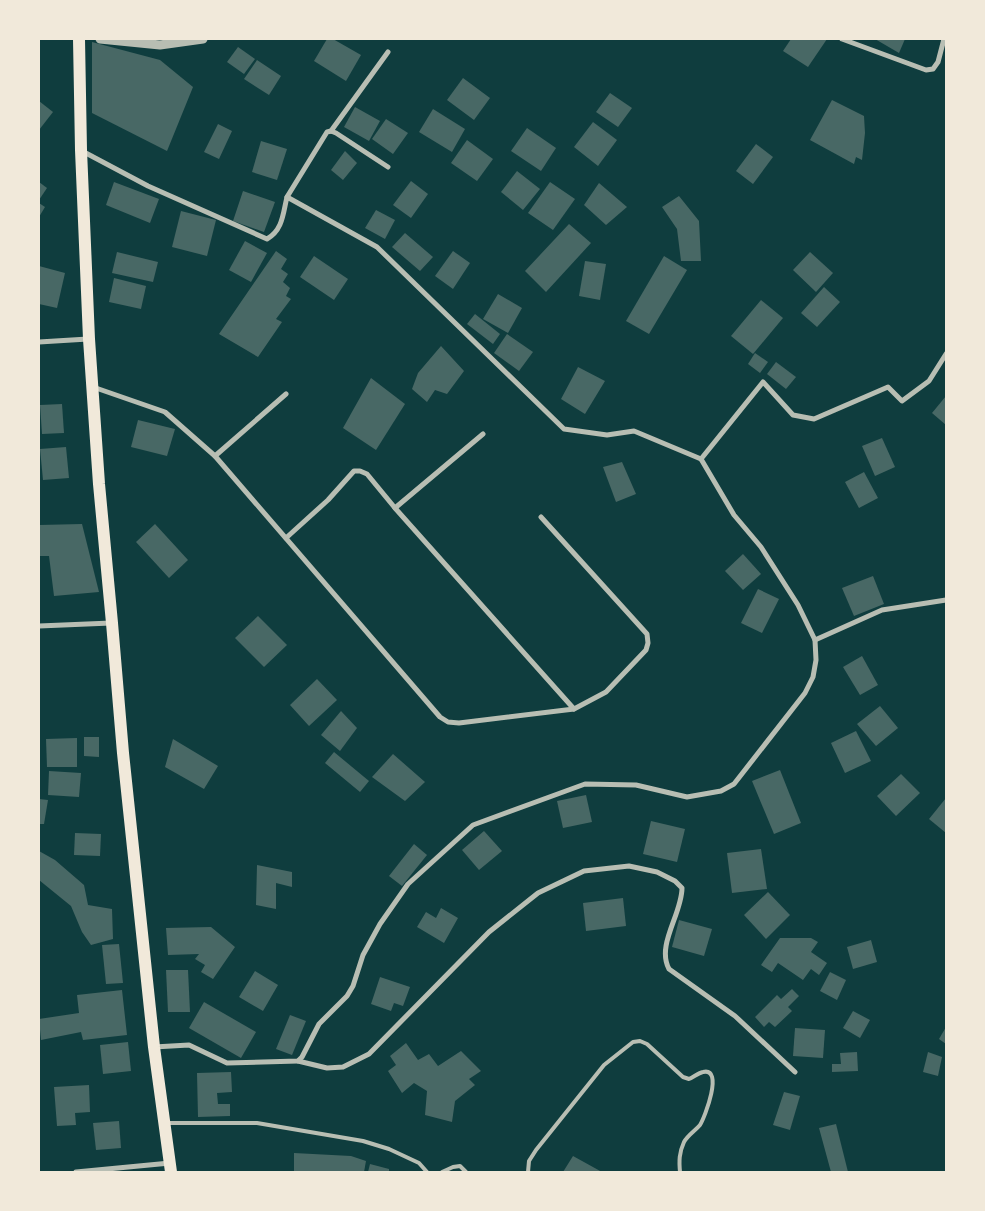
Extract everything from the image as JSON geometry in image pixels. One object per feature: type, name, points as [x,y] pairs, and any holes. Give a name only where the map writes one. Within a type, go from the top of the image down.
[{"type":"main road","points":[[79,39],[80,150],[89,339],[99,484],[122,753],[154,1047],[171,1168]]},
{"type":"street","points":[[100,39],[160,45],[202,39]]},
{"type":"street","points":[[842,39],[926,70],[932,69],[938,62],[944,39]]},
{"type":"street","points":[[80,150],[148,186],[267,239],[279,229],[287,197],[324,136],[331,131],[388,52]]},
{"type":"street","points":[[331,131],[388,167]]},
{"type":"street","points":[[287,197],[377,247],[564,429],[607,435],[634,431],[701,459],[734,516],[761,547],[798,605],[815,640],[816,660],[813,677],[805,694],[734,784],[721,791],[687,796],[636,785],[585,784],[473,825],[408,884],[380,924],[363,955],[353,986],[347,996],[319,1024],[302,1057],[298,1061]]},
{"type":"street","points":[[39,342],[89,339]]},
{"type":"street","points":[[701,459],[764,382],[793,415],[814,419],[888,386],[902,401],[929,381],[946,354]]},
{"type":"street","points":[[92,387],[165,412],[215,456],[440,717],[448,722],[460,723],[574,709],[606,692],[646,650],[648,643],[647,634],[541,517]]},
{"type":"street","points":[[215,456],[286,394]]},
{"type":"street","points":[[394,508],[483,434]]},
{"type":"street","points":[[286,538],[328,500],[354,471],[367,474],[394,508],[574,709]]},
{"type":"street","points":[[815,640],[882,610],[946,600]]},
{"type":"street","points":[[39,626],[112,623]]},
{"type":"street","points":[[154,1047],[189,1045],[227,1064],[298,1061],[326,1068],[343,1067],[369,1054],[489,932],[538,894],[584,871],[629,866],[657,872],[675,881],[682,888],[682,898],[666,945],[664,960],[669,969],[735,1016],[795,1072]]},
{"type":"street","points":[[76,1172],[171,1168]]},
{"type":"lane","points":[[528,1172],[529,1161],[536,1150],[604,1065],[633,1042],[640,1041],[647,1044],[684,1077],[689,1079],[702,1072],[708,1072],[712,1075],[714,1081],[707,1112],[700,1126],[685,1140],[678,1157],[680,1172]]},
{"type":"lane","points":[[165,1123],[257,1123],[363,1141],[389,1149],[419,1163],[427,1172]]},
{"type":"lane","points":[[442,1172],[460,1166],[466,1172]]},
{"type":"building","points":[[327,39],[333,39],[361,55],[346,81],[314,61]]},
{"type":"building","points":[[791,39],[827,39],[808,67],[783,51]]},
{"type":"building","points":[[875,39],[905,39],[899,53]]},
{"type":"building","points":[[92,42],[160,60],[193,87],[167,151],[92,113]]},
{"type":"building","points":[[238,47],[255,59],[244,74],[227,62]]},
{"type":"building","points":[[257,60],[281,76],[269,95],[244,79]]},
{"type":"building","points":[[463,78],[490,98],[474,120],[447,100]]},
{"type":"building","points":[[610,93],[632,108],[618,127],[596,112]]},
{"type":"building","points":[[832,100],[864,116],[865,133],[862,160],[856,157],[854,164],[810,140]]},
{"type":"building","points":[[39,101],[53,112],[39,130]]},
{"type":"building","points":[[355,107],[380,121],[369,141],[344,127]]},
{"type":"building","points":[[433,109],[465,129],[452,152],[419,132]]},
{"type":"building","points":[[386,119],[408,133],[393,154],[372,139]]},
{"type":"building","points":[[593,122],[617,140],[598,166],[574,147]]},
{"type":"building","points":[[218,124],[232,131],[219,159],[204,152]]},
{"type":"building","points":[[527,128],[556,148],[541,171],[511,151]]},
{"type":"building","points":[[467,140],[493,159],[477,181],[451,163]]},
{"type":"building","points":[[261,141],[287,149],[277,180],[252,172]]},
{"type":"building","points":[[756,144],[773,157],[753,184],[736,171]]},
{"type":"building","points":[[345,151],[357,163],[343,180],[331,170]]},
{"type":"building","points":[[517,171],[540,189],[523,210],[501,192]]},
{"type":"building","points":[[411,181],[428,194],[411,218],[393,205]]},
{"type":"building","points":[[39,182],[47,188],[39,200]]},
{"type":"building","points":[[114,182],[159,199],[150,223],[106,205]]},
{"type":"building","points":[[550,182],[575,199],[553,230],[528,213]]},
{"type":"building","points":[[599,183],[627,207],[606,225],[584,205]]},
{"type":"building","points":[[243,191],[275,202],[264,232],[233,221]]},
{"type":"building","points":[[679,196],[699,221],[701,261],[681,261],[677,229],[662,207]]},
{"type":"building","points":[[39,203],[45,207],[39,217]]},
{"type":"building","points":[[376,210],[395,220],[385,239],[365,228]]},
{"type":"building","points":[[181,211],[216,220],[207,256],[172,247]]},
{"type":"building","points":[[569,224],[591,243],[546,292],[525,271]]},
{"type":"building","points":[[405,233],[433,257],[420,271],[392,247]]},
{"type":"building","points":[[245,241],[267,253],[251,282],[229,270]]},
{"type":"building","points":[[276,251],[287,259],[281,269],[288,274],[283,282],[290,288],[286,296],[291,299],[276,319],[282,322],[258,357],[219,334]]},
{"type":"building","points":[[453,251],[470,263],[453,289],[435,276]]},
{"type":"building","points":[[117,252],[158,262],[153,282],[112,273]]},
{"type":"building","points":[[810,252],[833,273],[816,292],[793,270]]},
{"type":"building","points":[[314,256],[348,279],[334,300],[300,277]]},
{"type":"building","points":[[664,256],[687,270],[649,334],[626,321]]},
{"type":"building","points":[[585,261],[606,264],[600,300],[579,296]]},
{"type":"building","points":[[39,266],[65,273],[57,308],[39,304]]},
{"type":"building","points":[[114,278],[146,286],[141,309],[109,302]]},
{"type":"building","points":[[824,287],[840,302],[817,327],[801,313]]},
{"type":"building","points":[[498,294],[522,308],[508,333],[483,319]]},
{"type":"building","points":[[761,300],[783,318],[753,354],[731,336]]},
{"type":"building","points":[[475,314],[500,334],[493,344],[467,324]]},
{"type":"building","points":[[507,334],[533,352],[519,371],[494,353]]},
{"type":"building","points":[[441,346],[464,371],[447,394],[435,390],[427,402],[412,389],[418,373]]},
{"type":"building","points":[[755,353],[768,362],[760,373],[748,364]]},
{"type":"building","points":[[776,362],[796,377],[786,389],[767,374]]},
{"type":"building","points":[[578,367],[605,381],[585,414],[561,399]]},
{"type":"building","points":[[371,378],[405,404],[376,450],[343,428]]},
{"type":"building","points":[[946,396],[946,425],[932,413]]},
{"type":"building","points":[[62,404],[64,433],[42,434],[40,405]]},
{"type":"building","points":[[138,420],[175,429],[167,456],[131,447]]},
{"type":"building","points":[[882,438],[895,467],[875,476],[862,446]]},
{"type":"building","points":[[66,447],[69,478],[43,480],[40,449]]},
{"type":"building","points":[[622,462],[636,494],[616,502],[603,467]]},
{"type":"building","points":[[864,472],[878,498],[859,508],[845,482]]},
{"type":"building","points":[[82,524],[99,592],[54,596],[49,556],[39,556],[39,525]]},
{"type":"building","points":[[155,524],[188,560],[169,578],[136,542]]},
{"type":"building","points":[[743,554],[761,574],[743,590],[725,571]]},
{"type":"building","points":[[873,576],[884,604],[854,616],[842,588]]},
{"type":"building","points":[[758,589],[779,599],[762,633],[741,623]]},
{"type":"building","points":[[258,616],[287,645],[264,667],[235,638]]},
{"type":"building","points":[[862,656],[878,685],[860,695],[843,667]]},
{"type":"building","points":[[317,679],[337,700],[309,726],[290,705]]},
{"type":"building","points":[[880,706],[898,728],[876,746],[857,724]]},
{"type":"building","points":[[341,711],[357,728],[340,751],[321,735]]},
{"type":"building","points":[[856,731],[871,761],[845,773],[831,743]]},
{"type":"building","points":[[84,737],[99,737],[99,757],[84,756]]},
{"type":"building","points":[[77,738],[77,767],[47,767],[46,739]]},
{"type":"building","points":[[173,739],[218,766],[204,789],[165,767]]},
{"type":"building","points":[[334,752],[369,781],[360,792],[325,763]]},
{"type":"building","points":[[393,754],[425,782],[405,801],[372,777]]},
{"type":"building","points":[[780,770],[801,823],[774,834],[752,781]]},
{"type":"building","points":[[49,771],[81,773],[79,797],[48,795]]},
{"type":"building","points":[[901,774],[920,793],[896,816],[877,796]]},
{"type":"building","points":[[586,795],[592,822],[563,828],[557,801]]},
{"type":"building","points":[[946,798],[946,833],[929,819]]},
{"type":"building","points":[[39,799],[48,800],[44,824],[39,824]]},
{"type":"building","points":[[651,821],[685,829],[677,862],[643,854]]},
{"type":"building","points":[[484,831],[502,851],[479,870],[462,850]]},
{"type":"building","points":[[75,833],[101,834],[100,856],[74,855]]},
{"type":"building","points":[[414,844],[427,855],[402,886],[389,876]]},
{"type":"building","points":[[761,849],[767,889],[732,893],[727,853]]},
{"type":"building","points":[[39,851],[55,860],[84,885],[88,905],[112,909],[113,939],[91,945],[82,932],[71,906],[39,880]]},
{"type":"building","points":[[257,865],[292,872],[292,887],[276,883],[276,909],[256,905]]},
{"type":"building","points":[[768,892],[790,915],[766,939],[744,915]]},
{"type":"building","points":[[623,898],[626,926],[586,931],[583,903]]},
{"type":"building","points":[[441,908],[458,918],[444,943],[417,927],[426,912],[436,918]]},
{"type":"building","points":[[679,920],[712,929],[704,956],[672,947]]},
{"type":"building","points":[[211,927],[235,947],[213,979],[201,972],[205,965],[195,959],[199,954],[168,955],[166,928]]},
{"type":"building","points":[[780,938],[811,938],[818,942],[811,952],[827,963],[819,975],[811,969],[803,980],[778,963],[772,972],[761,965]]},
{"type":"building","points":[[871,940],[877,962],[853,969],[847,947]]},
{"type":"building","points":[[119,944],[123,983],[106,984],[102,945]]},
{"type":"building","points":[[166,970],[188,970],[190,1012],[168,1012]]},
{"type":"building","points":[[255,971],[278,985],[263,1011],[239,997]]},
{"type":"building","points":[[830,972],[846,980],[837,1000],[820,991]]},
{"type":"building","points":[[380,977],[410,987],[403,1006],[394,1003],[391,1011],[371,1004]]},
{"type":"building","points":[[792,989],[799,996],[788,1007],[792,1011],[775,1027],[769,1022],[764,1027],[755,1017],[777,995],[781,999]]},
{"type":"building","points":[[122,990],[127,1035],[83,1040],[81,1032],[41,1040],[39,1019],[79,1013],[77,995]]},
{"type":"building","points":[[204,1002],[256,1032],[241,1058],[189,1028]]},
{"type":"building","points":[[853,1011],[870,1020],[860,1038],[843,1028]]},
{"type":"building","points":[[290,1015],[306,1021],[292,1055],[276,1049]]},
{"type":"building","points":[[946,1027],[946,1044],[939,1039]]},
{"type":"building","points":[[795,1028],[825,1030],[823,1058],[793,1056]]},
{"type":"building","points":[[128,1042],[131,1071],[103,1074],[100,1045]]},
{"type":"building","points":[[406,1043],[418,1060],[429,1054],[438,1066],[461,1051],[481,1071],[469,1079],[475,1085],[455,1101],[452,1122],[425,1115],[427,1091],[414,1083],[402,1093],[388,1071],[396,1065],[390,1056]]},
{"type":"building","points":[[857,1052],[858,1071],[832,1072],[832,1064],[841,1064],[840,1053]]},
{"type":"building","points":[[928,1052],[942,1057],[938,1076],[923,1072]]},
{"type":"building","points":[[231,1072],[232,1092],[217,1093],[218,1104],[230,1104],[230,1116],[198,1117],[197,1073]]},
{"type":"building","points":[[89,1085],[90,1112],[75,1113],[76,1125],[57,1126],[54,1087]]},
{"type":"building","points":[[784,1092],[800,1096],[790,1130],[773,1125]]},
{"type":"building","points":[[119,1121],[121,1148],[96,1150],[93,1123]]},
{"type":"building","points":[[836,1124],[848,1172],[831,1172],[819,1128]]},
{"type":"building","points":[[294,1153],[351,1156],[366,1161],[364,1172],[294,1172]]},
{"type":"building","points":[[573,1156],[602,1172],[563,1172]]},
{"type":"building","points":[[370,1164],[389,1169],[389,1172],[368,1172]]}]
